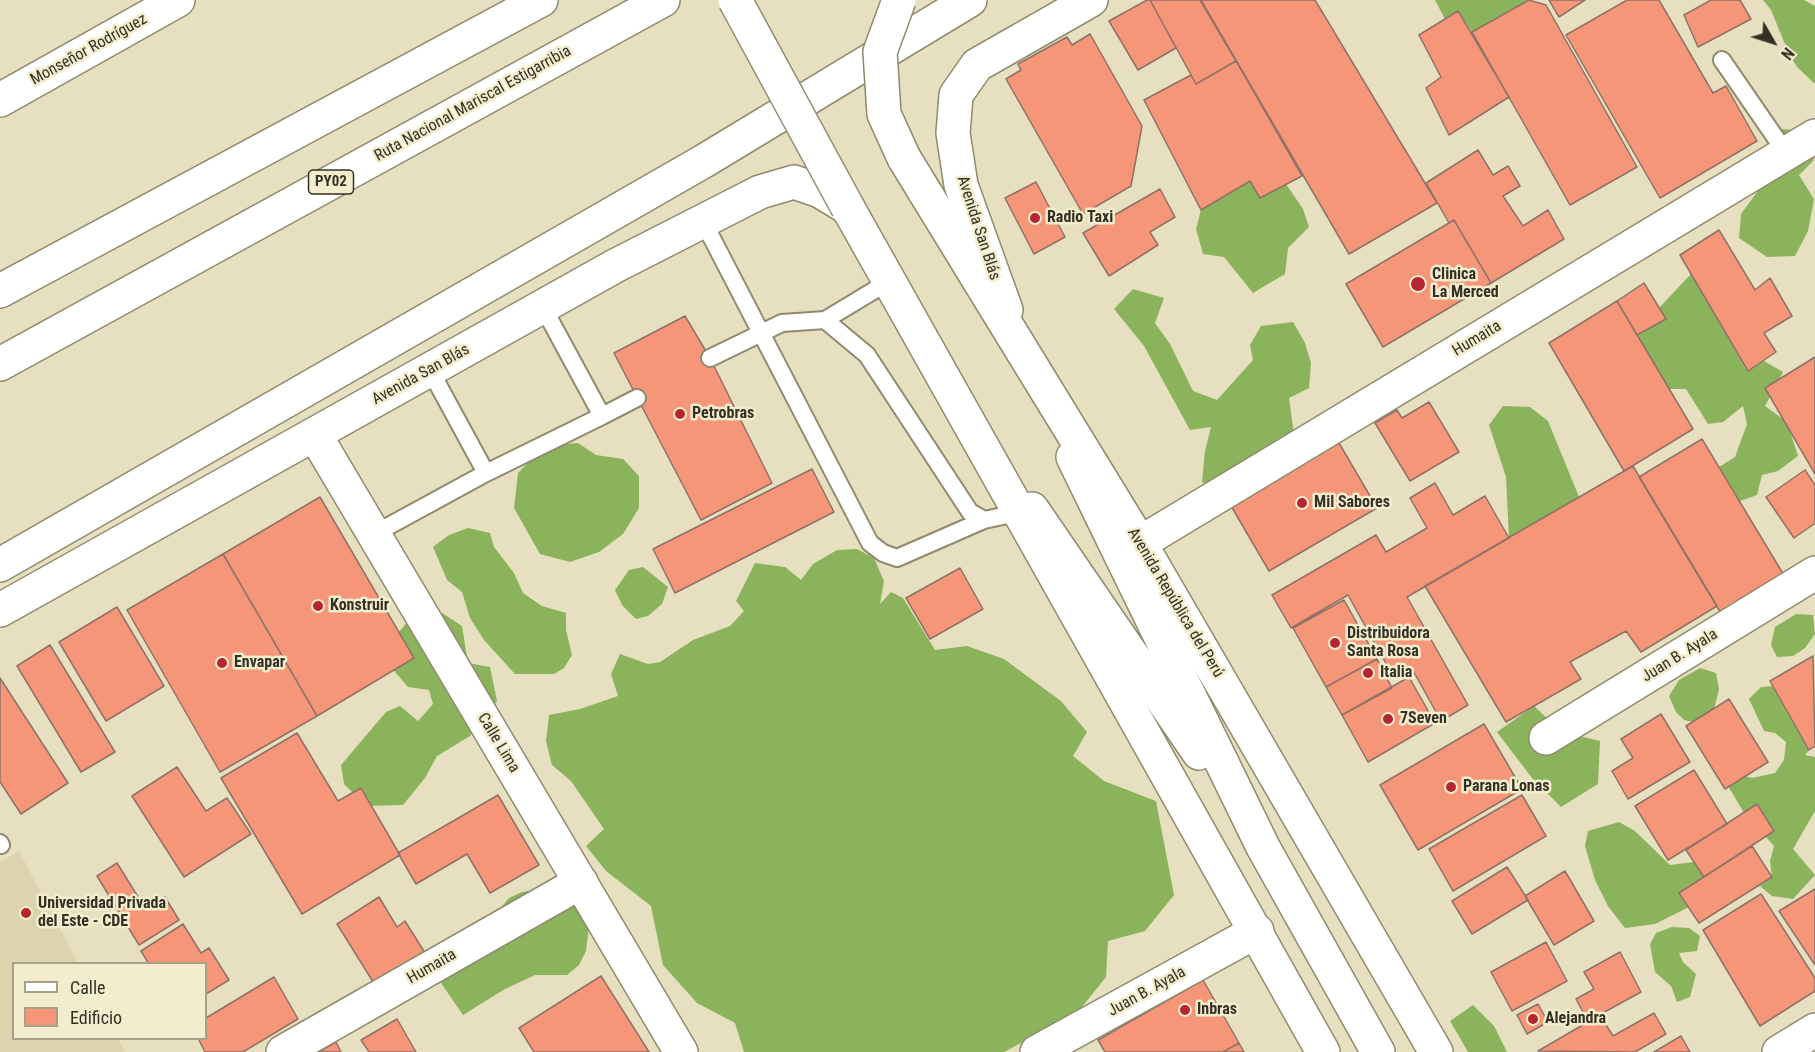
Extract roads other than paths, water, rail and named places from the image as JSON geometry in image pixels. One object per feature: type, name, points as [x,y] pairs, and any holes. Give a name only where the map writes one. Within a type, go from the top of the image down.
[{"type":"main road","name":"Monseñor Rodríguez","points":[[0,100],[178,0]]},
{"type":"main road","points":[[0,291],[542,0]]},
{"type":"main road","name":"Ruta Nacional Mariscal Estigarribia","points":[[0,364],[663,0]]},
{"type":"main road","points":[[735,0],[1017,513],[1257,931],[1323,1052]]},
{"type":"main road","name":"Avenida República del Perú","points":[[899,0],[880,52],[884,114],[904,158],[1140,543],[1437,1052]]},
{"type":"main road","points":[[0,565],[704,161],[970,0]]},
{"type":"main road","name":"Avenida San Blás","points":[[1019,345],[961,185],[952,133],[956,95],[977,65],[1091,0]]},
{"type":"main road","name":"Humaita","points":[[1140,543],[1815,136]]},
{"type":"main road","name":"Avenida San Blás","points":[[0,609],[543,307],[760,192],[794,182],[820,191],[848,208]]},
{"type":"main road","points":[[1019,345],[1263,847],[1378,1052]]},
{"type":"main road","points":[[948,386],[1263,847]]},
{"type":"main road","name":"Calle Lima","points":[[315,435],[681,1052]]},
{"type":"main road","name":"Juan B. Ayala","points":[[1546,738],[1815,573]]},
{"type":"main road","name":"Humaita","points":[[283,1052],[581,882]]},
{"type":"main road","name":"Juan B. Ayala","points":[[1037,1052],[1257,931]]},
{"type":"main road","points":[[1779,1052],[1815,1030]]},
{"type":"lane","points":[[1722,60],[1786,153]]},
{"type":"lane","points":[[703,221],[870,543],[883,554],[897,558],[984,520],[1017,513]]},
{"type":"lane","points":[[710,358],[782,322],[825,321],[888,282]]},
{"type":"lane","points":[[543,307],[602,416]]},
{"type":"lane","points":[[825,321],[867,355],[970,512],[984,520]]},
{"type":"lane","points":[[430,370],[486,473]]},
{"type":"lane","points":[[374,534],[486,473],[637,398]]},
{"type":"place","name":"Radio Taxi","points":[[1035,218]]},
{"type":"place","name":"Clinica La Merced","points":[[1418,284]]},
{"type":"place","name":"Petrobras","points":[[680,414]]},
{"type":"place","name":"Mil Sabores","points":[[1302,503]]},
{"type":"place","name":"Konstruir","points":[[318,606]]},
{"type":"place","name":"Distribuidora Santa Rosa","points":[[1335,643]]},
{"type":"place","name":"Envapar","points":[[222,663]]},
{"type":"place","name":"Italia","points":[[1368,673]]},
{"type":"place","name":"7Seven","points":[[1388,719]]},
{"type":"place","name":"Parana Lonas","points":[[1451,787]]},
{"type":"place","name":"Universidad Privada del Este - CDE","points":[[26,913]]},
{"type":"place","name":"Inbras","points":[[1185,1010]]},
{"type":"place","name":"Alejandra","points":[[1533,1019]]}]
